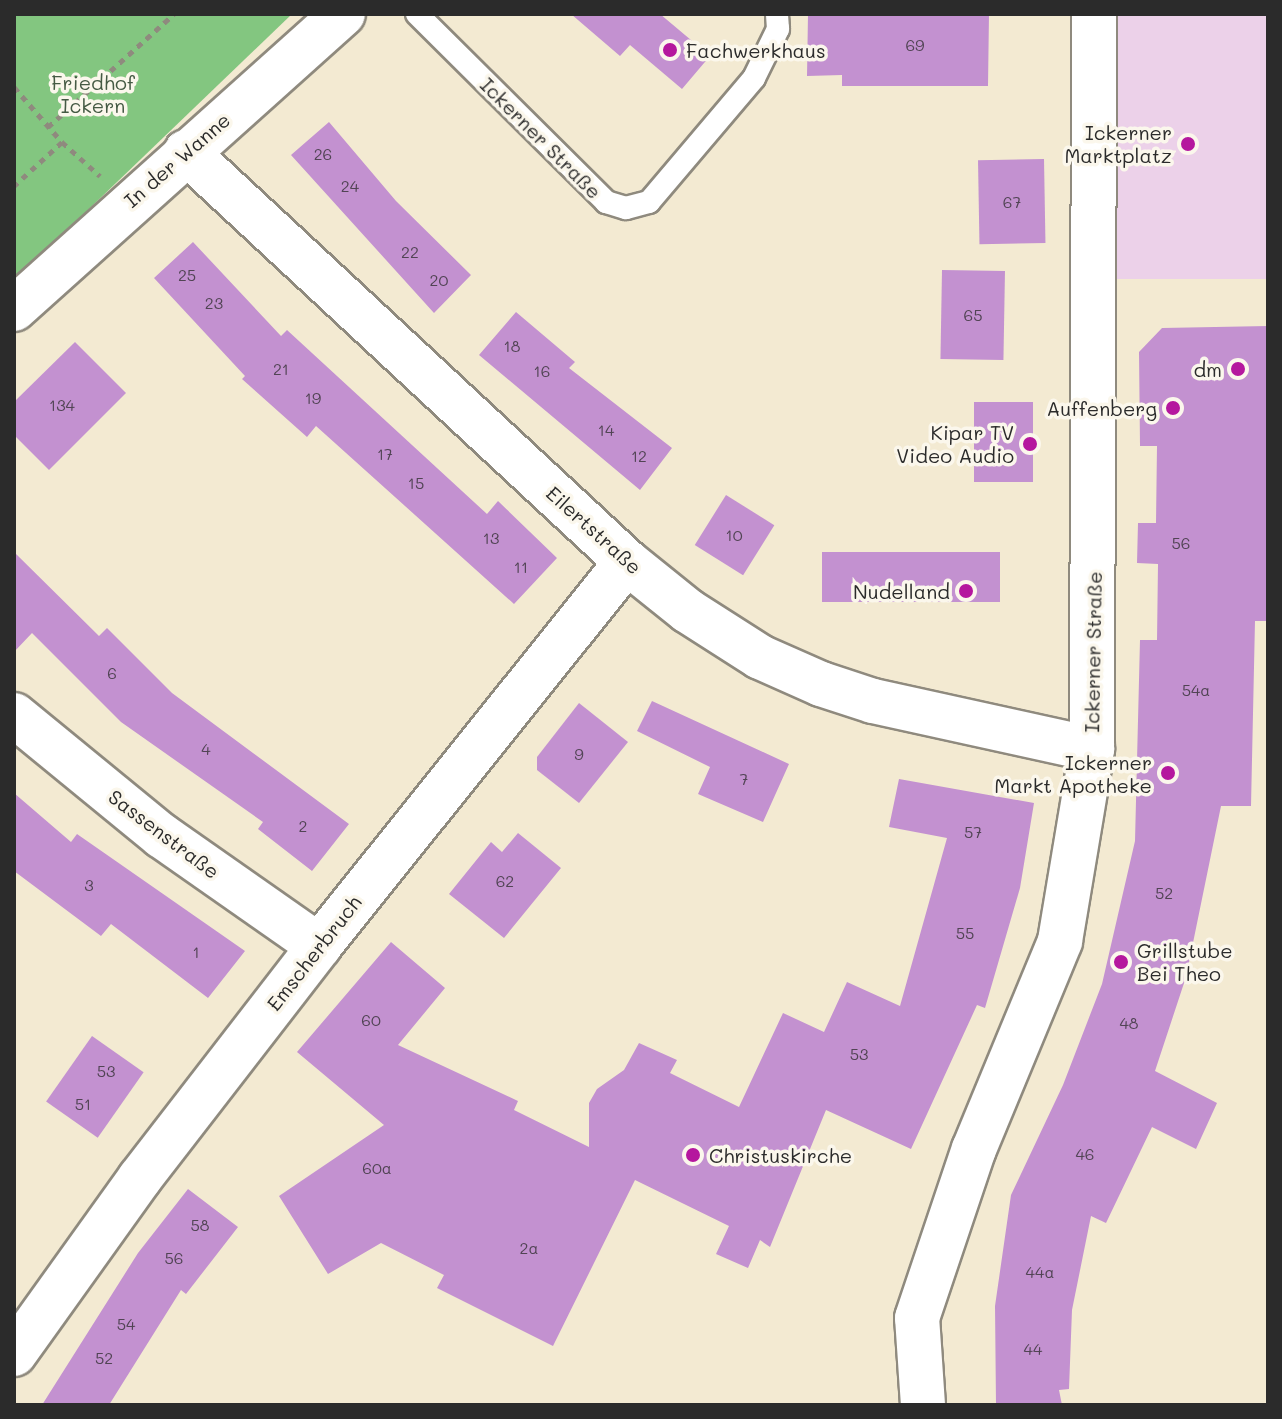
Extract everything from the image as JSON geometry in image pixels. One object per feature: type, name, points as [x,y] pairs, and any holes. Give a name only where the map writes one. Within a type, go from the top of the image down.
[{"type":"street","name":"In der Wanne","points":[[14,309],[129,201],[343,14]]},
{"type":"street","name":"Ickerner Straße","points":[[921,1404],[917,1318],[974,1149],[1060,941],[1092,749],[1094,14]]},
{"type":"street","name":"Eilertstraße","points":[[186,152],[627,562],[700,619],[760,657],[821,684],[873,701],[1092,749]]},
{"type":"street","name":"Emscherbruch","points":[[15,1349],[319,946],[627,562]]},
{"type":"street","name":"Sassenstraße","points":[[14,715],[162,836],[319,946]]},
{"type":"lane","name":"Ickerner Straße","points":[[417,14],[606,202],[626,208],[649,202],[754,78],[778,29],[777,14]]},
{"type":"path","points":[[48,127],[174,14]]},
{"type":"path","points":[[14,87],[62,142],[129,201]]},
{"type":"path","points":[[14,186],[62,142]]},
{"type":"shaded area","name":"Ickerner Marktplatz","points":[[1108,14],[1268,14],[1268,279],[1108,279]]},
{"type":"green space","name":"Friedhof Ickern","points":[[14,14],[292,14],[14,281]]},
{"type":"building","name":"Fachwerkhaus","points":[[571,14],[660,14],[710,56],[682,89],[630,45],[620,56]]},
{"type":"building","points":[[808,14],[989,14],[988,86],[842,86],[842,75],[807,76]]},
{"type":"building","points":[[329,122],[396,201],[471,275],[434,313],[291,155]]},
{"type":"building","points":[[1044,159],[1045,243],[979,244],[978,160]]},
{"type":"building","points":[[193,242],[281,336],[287,330],[487,514],[498,501],[557,558],[514,604],[316,426],[307,437],[242,379],[245,376],[154,278]]},
{"type":"building","points":[[942,270],[1005,271],[1003,360],[940,359]]},
{"type":"building","points":[[516,312],[575,362],[569,368],[672,448],[640,490],[479,355]]},
{"type":"building","points":[[1268,326],[1268,621],[1255,621],[1251,806],[1221,806],[1186,977],[1155,1071],[1217,1103],[1196,1149],[1152,1127],[1106,1223],[1091,1216],[1072,1310],[1069,1389],[1059,1390],[1062,1405],[996,1405],[995,1306],[1011,1195],[1063,1085],[1102,984],[1135,841],[1140,640],[1157,640],[1158,564],[1137,563],[1138,523],[1156,523],[1157,446],[1140,446],[1139,352],[1162,328]]},
{"type":"building","points":[[75,342],[126,393],[49,470],[14,435],[14,402]]},
{"type":"building","points":[[974,402],[1033,402],[1033,482],[974,482]]},
{"type":"building","points":[[726,495],[774,525],[743,575],[695,545]]},
{"type":"building","points":[[14,552],[99,636],[107,628],[172,693],[349,824],[312,871],[258,829],[263,822],[121,722],[32,633],[14,652]]},
{"type":"building","points":[[822,552],[1000,552],[1000,602],[822,602]]},
{"type":"building","points":[[652,701],[789,764],[763,822],[698,794],[710,767],[637,731]]},
{"type":"building","points":[[579,703],[628,742],[579,803],[537,770],[537,757]]},
{"type":"building","points":[[899,779],[1034,803],[1020,888],[985,1008],[977,1005],[911,1149],[826,1110],[770,1247],[760,1240],[748,1268],[716,1254],[729,1226],[635,1180],[553,1346],[437,1288],[444,1275],[381,1243],[328,1274],[279,1196],[384,1125],[297,1052],[391,942],[445,988],[398,1045],[518,1101],[514,1110],[589,1147],[589,1103],[597,1089],[624,1070],[639,1043],[677,1060],[670,1073],[739,1107],[783,1013],[824,1032],[847,982],[900,1006],[947,838],[889,827]]},
{"type":"building","points":[[14,793],[71,842],[77,834],[245,951],[208,998],[111,924],[101,936],[14,871]]},
{"type":"building","points":[[518,833],[561,868],[504,938],[449,894],[491,842],[502,852]]},
{"type":"building","points":[[92,1036],[144,1072],[98,1138],[46,1102]]},
{"type":"building","points":[[188,1189],[238,1227],[186,1294],[181,1290],[109,1405],[42,1405],[138,1253]]},
{"type":"place","name":"Fachwerkhaus","points":[[670,50]]},
{"type":"place","name":"Ickerner Marktplatz","points":[[1188,144]]},
{"type":"place","name":"dm","points":[[1238,369]]},
{"type":"place","name":"Auffenberg","points":[[1173,408]]},
{"type":"place","name":"Kipar TV Video Audio","points":[[1030,444]]},
{"type":"place","name":"Nudelland","points":[[966,591]]},
{"type":"place","name":"Ickerner Markt Apotheke","points":[[1168,773]]},
{"type":"place","name":"Grillstube Bei Theo","points":[[1121,962]]},
{"type":"place","name":"Christuskirche","points":[[693,1155]]}]
